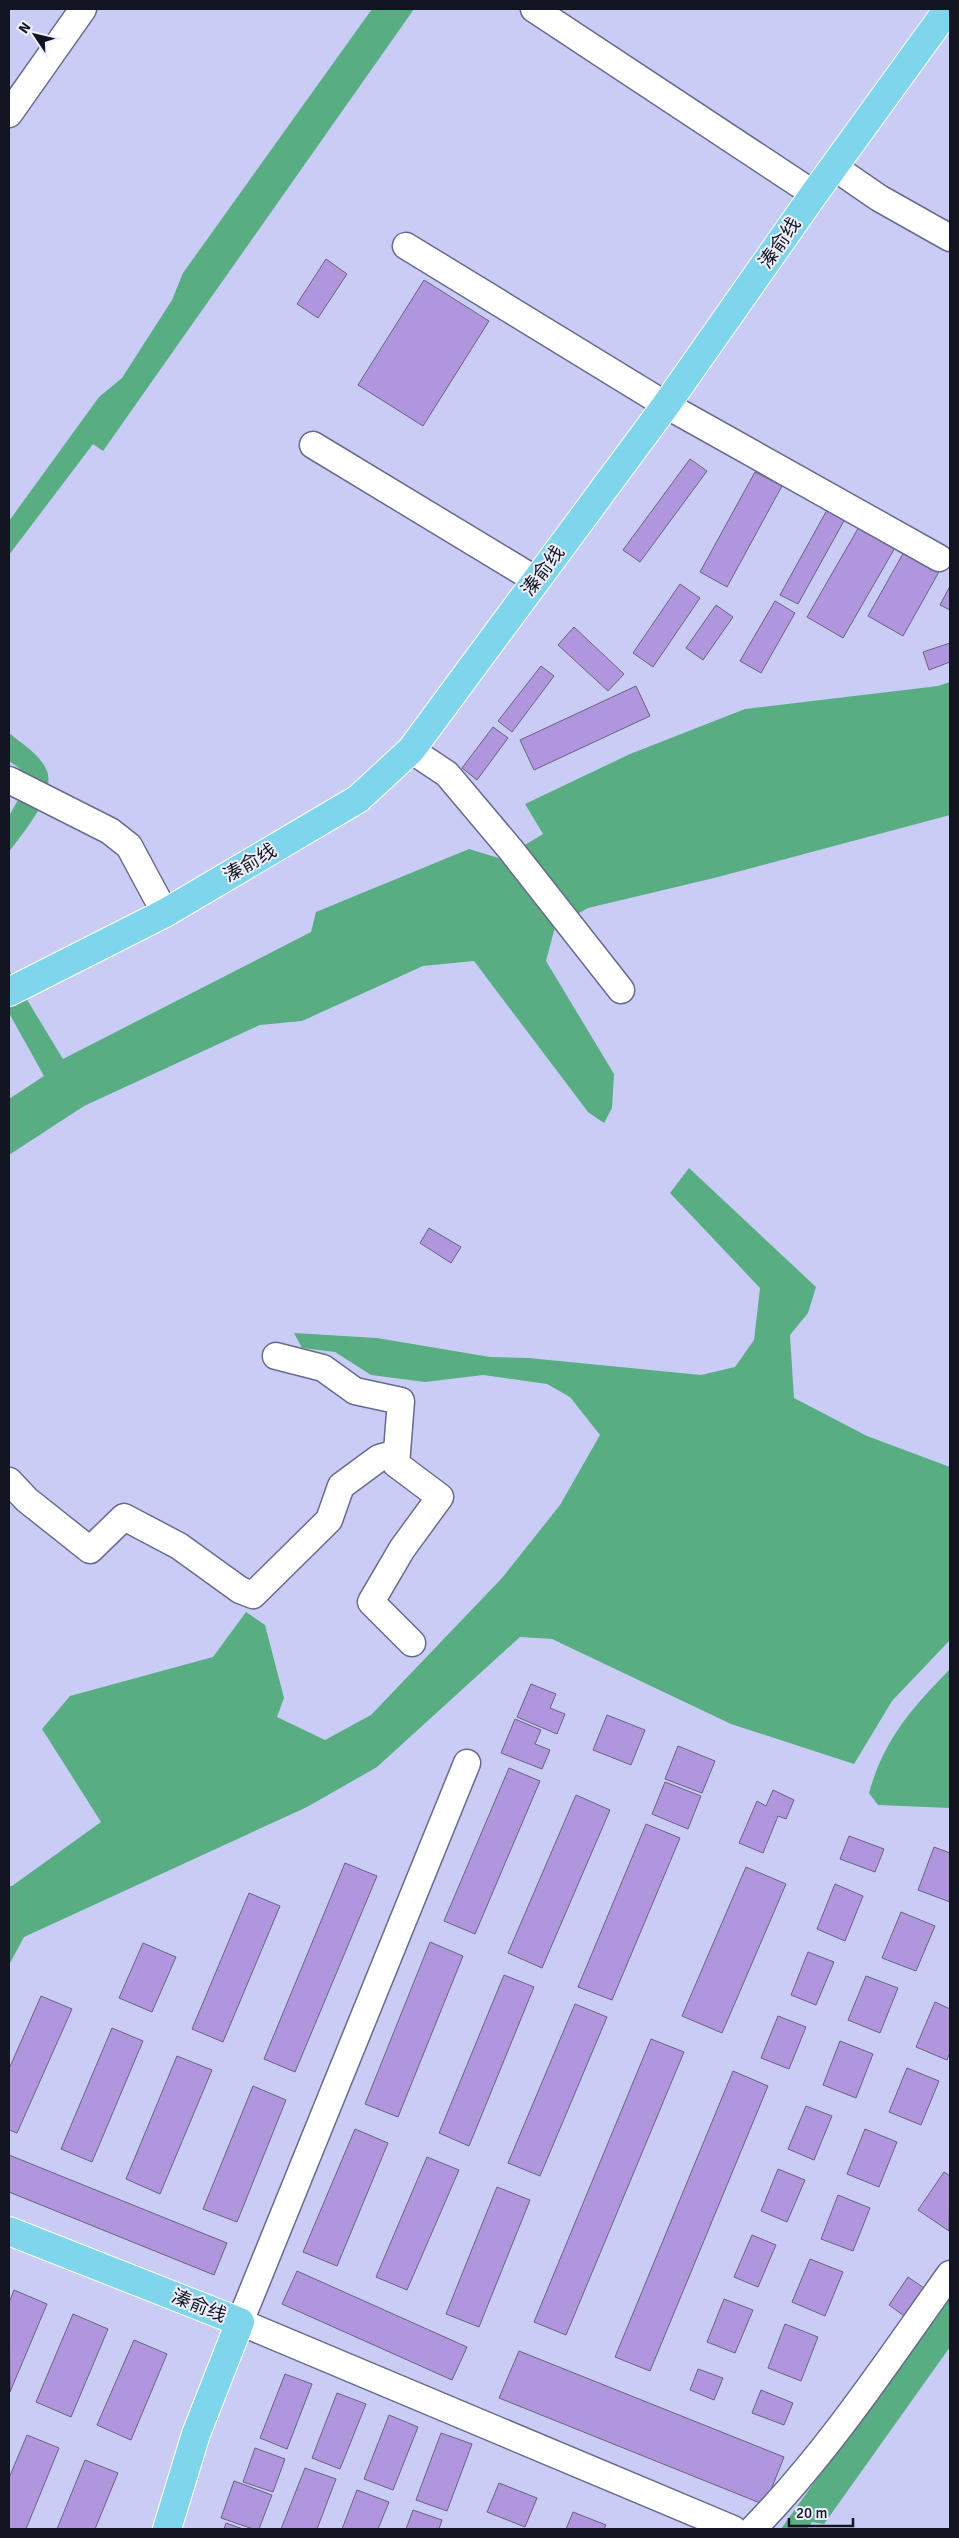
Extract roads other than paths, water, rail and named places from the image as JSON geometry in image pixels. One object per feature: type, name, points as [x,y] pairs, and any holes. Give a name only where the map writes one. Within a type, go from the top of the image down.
[{"type":"main road","name":"溱俞线","points":[[18,987],[165,913],[358,799],[411,750],[666,405],[814,194],[948,9]]},
{"type":"main road","name":"溱俞线","points":[[9,2231],[240,2322],[196,2434],[166,2529]]},
{"type":"street","points":[[9,114],[83,9]]},
{"type":"street","points":[[534,9],[814,194]]},
{"type":"street","points":[[834,167],[879,198],[950,238]]},
{"type":"street","points":[[406,246],[666,405],[939,558]]},
{"type":"street","points":[[313,445],[536,580]]},
{"type":"street","points":[[411,750],[447,774],[511,850],[621,990]]},
{"type":"street","points":[[9,780],[110,830],[129,846],[165,913]]},
{"type":"street","points":[[276,1356],[323,1368],[355,1391],[401,1401],[396,1464],[440,1497],[402,1550],[371,1602],[412,1643]]},
{"type":"street","points":[[9,1481],[27,1500],[90,1550],[124,1517],[179,1546],[240,1590],[253,1595],[329,1520],[341,1486],[379,1458],[397,1453]]},
{"type":"street","points":[[467,1763],[240,2322],[733,2529]]},
{"type":"street","points":[[754,2529],[790,2492],[869,2388],[950,2274]]}]
